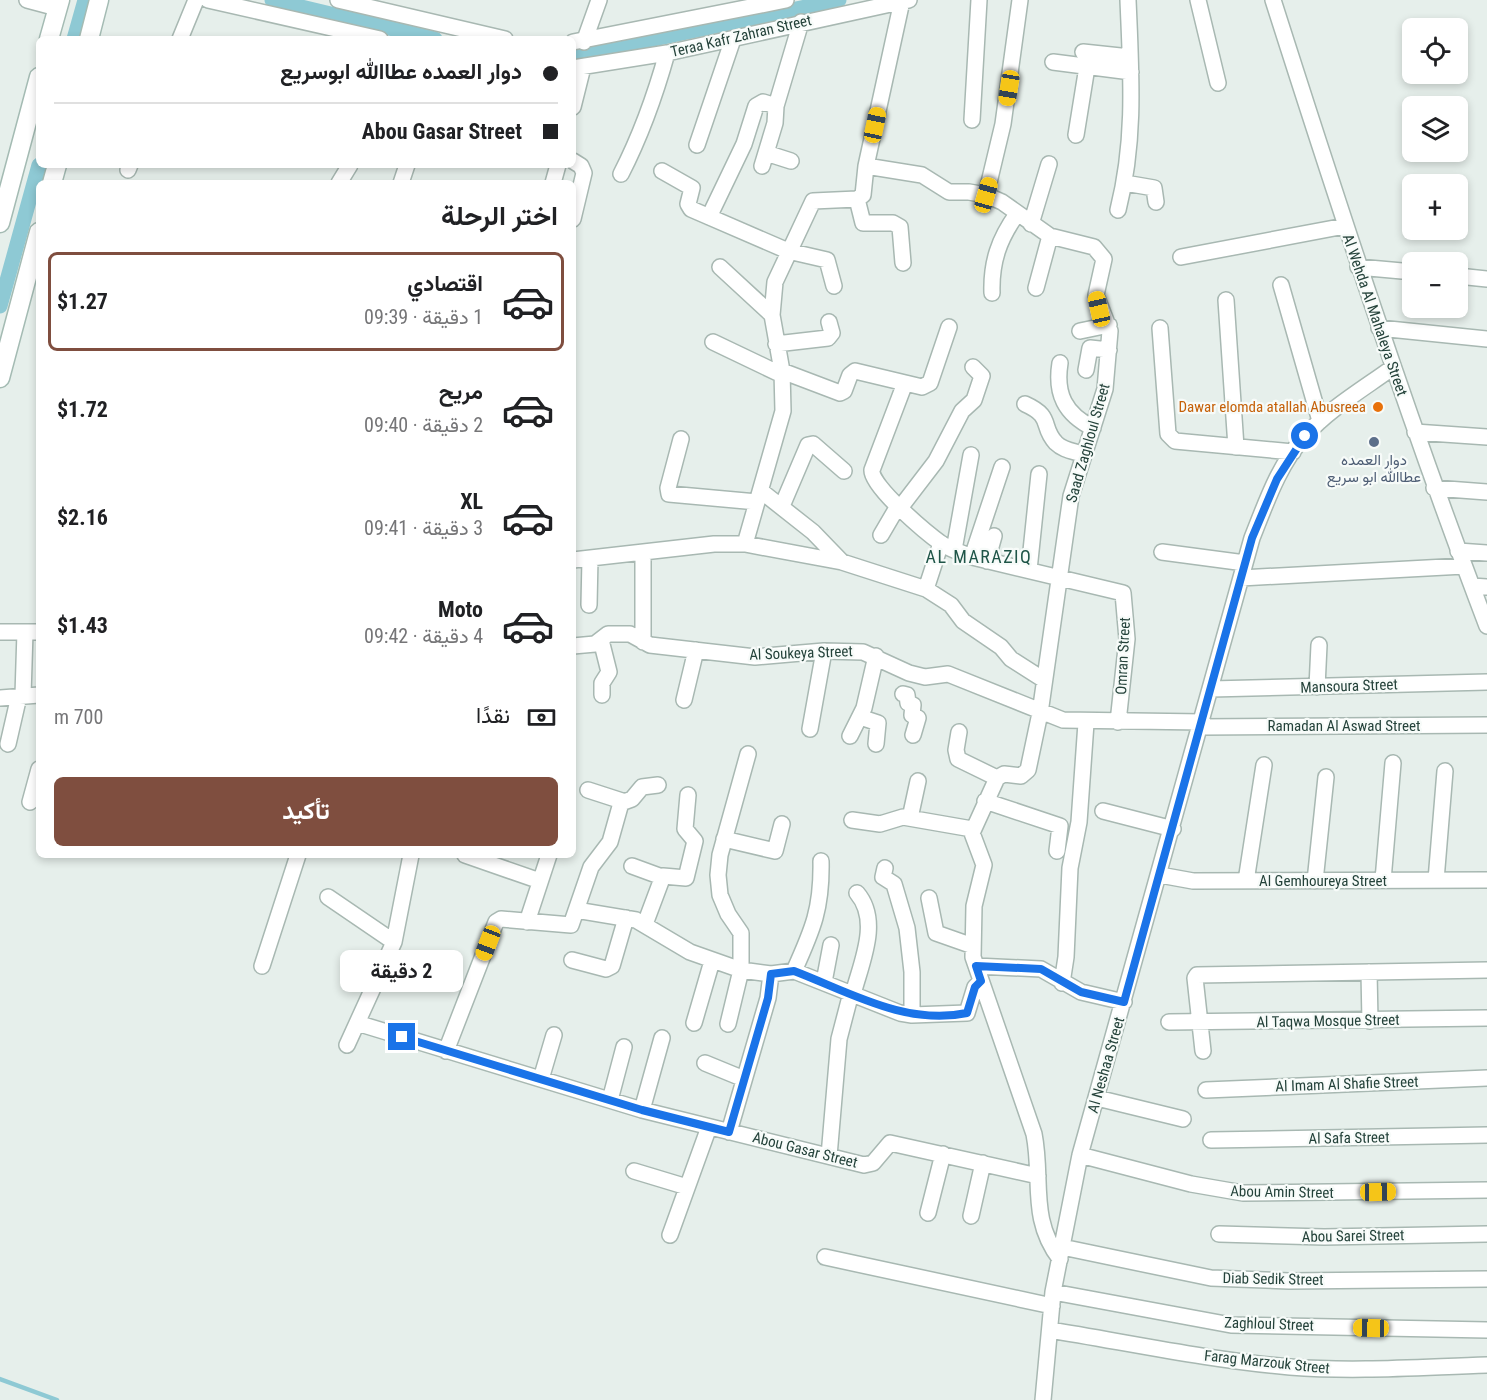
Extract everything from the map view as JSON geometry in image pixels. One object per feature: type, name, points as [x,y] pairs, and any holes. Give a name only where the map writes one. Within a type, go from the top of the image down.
[{"type":"street","points":[[27,0],[58,4],[50,36]]},
{"type":"street","points":[[90,36],[99,0]]},
{"type":"street","points":[[181,36],[196,0]]},
{"type":"street","points":[[208,0],[367,36]]},
{"type":"street","points":[[338,0],[492,36]]},
{"type":"street","points":[[579,42],[599,0]]},
{"type":"street","name":"Teraa Kafr Zahran Street","points":[[579,42],[786,0]]},
{"type":"street","points":[[972,120],[979,0]]},
{"type":"street","points":[[986,195],[1004,124],[1020,0]]},
{"type":"street","points":[[1118,210],[1131,147],[1128,0]]},
{"type":"street","points":[[1198,0],[1218,83]]},
{"type":"street","name":"Al Wehda Al Mahaleya Street","points":[[1273,0],[1392,368],[1458,551],[1464,566],[1479,587],[1487,626]]},
{"type":"street","points":[[745,544],[783,411],[782,373],[772,315],[775,282],[813,201],[857,199],[864,192],[866,166],[905,1]]},
{"type":"street","name":"Teraa Kafr Zahran Street","points":[[578,68],[667,53],[905,1]]},
{"type":"street","points":[[791,161],[764,159],[776,123],[776,106],[801,22]]},
{"type":"street","points":[[697,145],[733,39]]},
{"type":"street","points":[[621,174],[652,105],[667,53]]},
{"type":"street","points":[[1053,62],[1085,59],[1130,65]]},
{"type":"street","points":[[1076,135],[1085,59]]},
{"type":"street","points":[[576,84],[578,68]]},
{"type":"street","points":[[0,223],[36,88]]},
{"type":"street","points":[[709,217],[740,153],[756,106],[763,102],[776,106]]},
{"type":"street","points":[[576,163],[581,166],[584,173],[576,206]]},
{"type":"street","points":[[1031,224],[1049,164]]},
{"type":"street","name":"Saad Zaghloul Street","points":[[866,166],[922,175],[949,192],[986,195],[1002,202],[1050,236],[1094,247],[1102,254],[1104,264],[1096,295],[1099,309],[1109,325],[1105,389],[1071,496],[1040,713],[1027,772],[1021,776],[1004,774],[997,778]]},
{"type":"street","points":[[662,171],[692,187],[693,193],[688,207],[788,251],[827,260],[834,286]]},
{"type":"street","points":[[1125,183],[1152,187],[1156,191],[1156,202]]},
{"type":"street","points":[[857,199],[863,224],[893,223],[900,227],[903,263]]},
{"type":"street","points":[[992,293],[994,259],[1007,228],[1017,214]]},
{"type":"street","points":[[1182,257],[1345,226]]},
{"type":"street","points":[[1036,288],[1050,236]]},
{"type":"street","points":[[0,378],[36,243]]},
{"type":"street","points":[[720,267],[772,315]]},
{"type":"street","points":[[1358,267],[1402,271]]},
{"type":"street","points":[[1468,277],[1487,279]]},
{"type":"street","points":[[1281,285],[1320,422]]},
{"type":"street","points":[[1226,300],[1236,447]]},
{"type":"street","points":[[776,344],[828,338],[831,335],[830,322]]},
{"type":"street","points":[[1080,332],[1109,325]]},
{"type":"street","points":[[713,342],[782,373],[840,393],[844,391],[850,375],[855,371],[918,387],[930,383],[949,327]]},
{"type":"street","points":[[1160,328],[1169,436],[1175,441],[1293,452]]},
{"type":"street","points":[[1379,328],[1487,339]]},
{"type":"street","points":[[1086,370],[1090,348],[1109,350]]},
{"type":"street","points":[[1060,363],[1058,379],[1060,395],[1072,415],[1093,428]]},
{"type":"street","points":[[881,535],[899,507],[936,461],[962,411],[974,400],[982,376],[973,367]]},
{"type":"street","name":"Al Neshaa Street","points":[[1043,1400],[1053,1299],[1080,1155],[1160,875],[1243,570],[1264,508],[1293,452],[1320,422],[1392,368]]},
{"type":"street","points":[[905,383],[872,470],[873,481],[899,507],[948,546],[980,559],[1059,578]]},
{"type":"street","points":[[1025,404],[1043,414],[1056,443],[1063,448],[1083,454]]},
{"type":"street","points":[[1415,432],[1487,437]]},
{"type":"street","points":[[681,439],[668,488],[669,494],[759,496],[782,506],[842,562]]},
{"type":"street","points":[[782,506],[807,445],[813,444],[844,471]]},
{"type":"street","points":[[926,589],[948,546],[971,455]]},
{"type":"street","points":[[980,559],[1002,467]]},
{"type":"street","points":[[1029,570],[1039,474]]},
{"type":"street","points":[[1434,488],[1487,492]]},
{"type":"street","points":[[980,559],[994,536]]},
{"type":"street","points":[[576,560],[714,544],[745,544],[842,562],[926,589],[951,605],[963,621],[1001,647],[1011,659],[1044,680]]},
{"type":"street","points":[[1458,551],[1487,553]]},
{"type":"street","points":[[643,552],[643,642]]},
{"type":"street","points":[[1162,552],[1243,570],[1464,566]]},
{"type":"street","points":[[589,605],[590,558]]},
{"type":"street","name":"Omran Street","points":[[1059,578],[1121,592],[1125,596],[1127,639],[1118,722]]},
{"type":"street","points":[[0,632],[32,632],[21,695],[8,744]]},
{"type":"street","name":"Al Soukeya Street","points":[[576,646],[595,644],[608,634],[630,633],[643,642],[755,657],[850,650],[876,656],[909,673],[925,677],[948,674],[1040,713],[1063,720],[1086,723],[1202,724]]},
{"type":"street","points":[[601,640],[609,672],[602,683],[602,695]]},
{"type":"street","points":[[1317,687],[1319,645]]},
{"type":"street","points":[[684,700],[696,650]]},
{"type":"street","points":[[810,729],[824,651]]},
{"type":"street","points":[[850,736],[860,717],[876,656]]},
{"type":"street","points":[[897,711],[909,673]]},
{"type":"street","name":"Mansoura Street","points":[[1211,689],[1487,682]]},
{"type":"street","points":[[903,694],[908,696],[908,703],[913,705],[912,715],[918,718],[913,735]]},
{"type":"street","points":[[0,698],[36,695]]},
{"type":"street","points":[[860,717],[878,723],[876,744]]},
{"type":"street","points":[[1062,983],[1066,957],[1070,868],[1080,815],[1086,723]]},
{"type":"street","name":"Ramadan Al Aswad Street","points":[[1202,724],[1487,725]]},
{"type":"street","points":[[959,732],[956,750],[958,759],[997,778],[972,829],[984,865],[974,906],[973,946],[976,966],[1034,1134],[1039,1216],[1050,1246],[1061,1253]]},
{"type":"street","points":[[728,1024],[741,970],[741,933],[724,904],[718,875],[724,839],[748,754]]},
{"type":"street","points":[[1383,880],[1393,763]]},
{"type":"street","points":[[1246,881],[1264,765]]},
{"type":"street","points":[[1436,880],[1445,771]]},
{"type":"street","points":[[1315,881],[1326,777]]},
{"type":"street","points":[[30,802],[36,780]]},
{"type":"street","points":[[910,818],[918,781]]},
{"type":"street","points":[[588,790],[622,801],[632,799],[642,787],[658,785]]},
{"type":"street","points":[[645,924],[662,877],[668,874],[686,878],[695,841],[686,829],[688,795]]},
{"type":"street","points":[[446,1051],[496,922],[503,919],[569,926],[591,867],[610,842],[622,801]]},
{"type":"street","points":[[986,801],[1060,826],[1057,851]]},
{"type":"street","points":[[1103,811],[1173,828]]},
{"type":"street","points":[[852,820],[880,824],[899,817],[972,829]]},
{"type":"street","points":[[724,839],[775,851],[782,824]]},
{"type":"street","points":[[262,966],[297,858]]},
{"type":"street","points":[[347,1045],[394,942],[410,858]]},
{"type":"street","points":[[527,922],[548,858]]},
{"type":"street","points":[[494,860],[540,881]]},
{"type":"street","points":[[794,971],[819,911],[822,893],[821,861]]},
{"type":"street","points":[[632,866],[662,877]]},
{"type":"street","points":[[885,868],[883,877],[894,884],[907,928],[912,972],[912,1015]]},
{"type":"street","name":"Al Gemhoureya Street","points":[[1160,875],[1193,881],[1487,880]]},
{"type":"street","points":[[829,1156],[839,1039],[862,958],[866,953],[867,908],[856,893]]},
{"type":"street","points":[[328,897],[394,942]]},
{"type":"street","points":[[929,898],[936,933],[973,946]]},
{"type":"street","points":[[576,910],[626,918],[645,924],[690,952],[712,961],[741,970],[771,974],[794,971],[912,1015],[967,1013],[975,987],[981,981]]},
{"type":"street","points":[[572,960],[606,969],[612,966],[626,918]]},
{"type":"street","points":[[824,982],[831,945]]},
{"type":"street","points":[[694,1023],[712,961]]},
{"type":"street","points":[[976,966],[1041,969],[1081,992],[1124,1002]]},
{"type":"street","points":[[1203,1051],[1195,978],[1198,974],[1487,970]]},
{"type":"street","points":[[1369,972],[1370,1021]]},
{"type":"street","points":[[729,1132],[768,998],[771,974]]},
{"type":"street","name":"Al Taqwa Mosque Street","points":[[1169,1022],[1487,1018]]},
{"type":"street","name":"Abou Gasar Street","points":[[357,1023],[642,1110],[867,1165],[873,1163],[891,1143],[1038,1176]]},
{"type":"street","points":[[541,1079],[554,1035]]},
{"type":"street","points":[[642,1110],[662,1038]]},
{"type":"street","points":[[610,1100],[624,1047]]},
{"type":"street","points":[[705,1063],[744,1079]]},
{"type":"street","name":"Al Imam Al Shafie Street","points":[[1206,1090],[1487,1078]]},
{"type":"street","points":[[1097,1098],[1183,1119]]},
{"type":"street","points":[[670,1235],[709,1126]]},
{"type":"street","name":"Al Safa Street","points":[[1211,1140],[1487,1135]]},
{"type":"street","points":[[928,1213],[943,1154]]},
{"type":"street","name":"Abou Amin Street","points":[[1080,1155],[1191,1184],[1243,1193],[1487,1190]]},
{"type":"street","points":[[971,1216],[982,1163]]},
{"type":"street","points":[[634,1171],[687,1187]]},
{"type":"street","name":"Abou Sarei Street","points":[[1219,1234],[1303,1237],[1487,1234]]},
{"type":"street","name":"Diab Sedik Street","points":[[1061,1253],[1211,1278],[1288,1281],[1487,1279]]},
{"type":"street","name":"Zaghloul Street","points":[[825,1257],[1053,1299],[1232,1325],[1487,1330]]},
{"type":"street","name":"Farag Marzouk Street","points":[[1050,1330],[1232,1361],[1291,1367],[1349,1370],[1487,1365]]},
{"type":"waterway","points":[[75,36],[85,0]]},
{"type":"waterway","points":[[272,0],[422,36]]},
{"type":"waterway","points":[[576,55],[839,0]]},
{"type":"waterway","points":[[0,306],[38,168]]},
{"type":"waterway","points":[[0,1379],[57,1400]]},
{"type":"place","name":"Dawar elomda atallah Abusreea","points":[[1378,407]]},
{"type":"place","name":"دوار العمده عطاالله ابو سريع","points":[[1374,442]]},
{"type":"district","name":"AL MARAZIQ","points":[[979,557]]},
{"type":"route","points":[[402,1037],[642,1110],[729,1132],[768,998],[771,974],[778,971],[794,971],[900,1013],[912,1015],[967,1013],[976,984],[981,981],[976,966],[1041,969],[1081,992],[1124,1002],[1252,538],[1277,479],[1305,436]]}]
